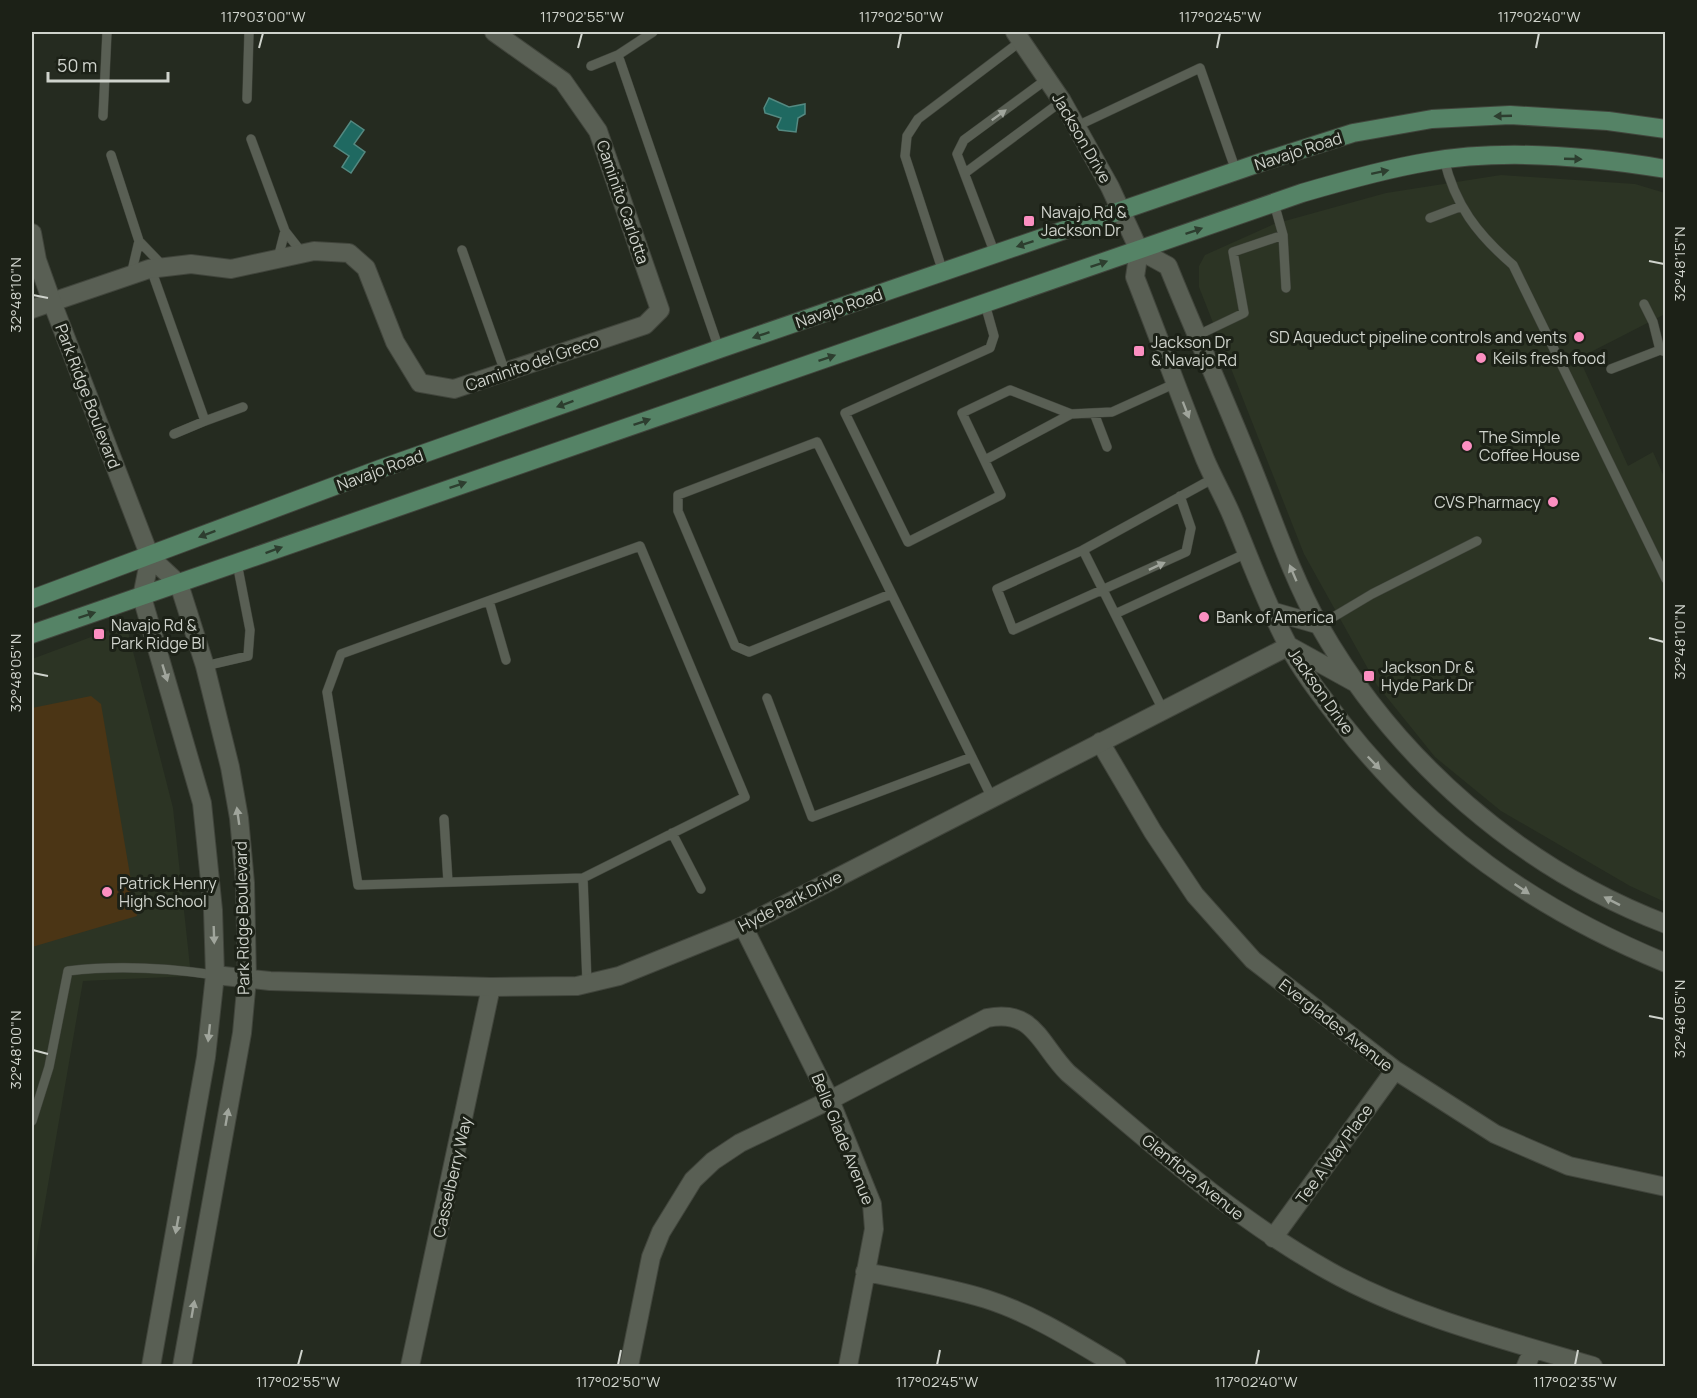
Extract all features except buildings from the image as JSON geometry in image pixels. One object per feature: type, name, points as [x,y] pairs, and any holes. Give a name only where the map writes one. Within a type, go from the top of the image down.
[{"type":"main road","name":"Navajo Road","points":[[32,599],[380,469],[719,349],[1353,133],[1432,119],[1510,115],[1608,121],[1665,129]]},
{"type":"main road","points":[[32,634],[1274,203],[1372,173],[1444,159],[1504,156],[1612,160],[1665,169]]},
{"type":"street","name":"Caminito Carlotta","points":[[494,32],[563,81],[598,131],[660,310]]},
{"type":"street","name":"Jackson Drive","points":[[1018,36],[1077,126],[1139,250],[1135,277],[1214,478],[1271,611],[1289,646],[1319,693],[1369,757],[1424,814],[1486,865],[1545,905],[1618,943],[1665,963]]},
{"type":"street","name":"Park Ridge Boulevard","points":[[32,233],[37,260],[52,302],[150,556],[179,584],[205,666],[230,767],[239,818],[245,883],[247,979],[242,1033],[182,1366]]},
{"type":"street","name":"Jackson Drive","points":[[1139,250],[1168,266],[1246,451],[1296,581],[1356,683],[1394,733],[1440,780],[1504,834],[1586,888],[1665,924]]},
{"type":"street","name":"Caminito del Greco","points":[[32,309],[158,268],[191,264],[231,269],[314,251],[349,252],[366,268],[395,342],[420,383],[454,389],[645,325],[660,310]]},
{"type":"street","name":"Park Ridge Boulevard","points":[[150,556],[141,597],[202,803],[213,910],[215,975],[206,1057],[151,1366]]},
{"type":"street","points":[[1271,611],[1320,625]]},
{"type":"street","points":[[1289,646],[1356,683]]},
{"type":"street","name":"Hyde Park Drive","points":[[215,975],[247,979],[491,987],[576,986],[619,976],[743,926],[1289,646]]},
{"type":"street","name":"Everglades Avenue","points":[[1100,742],[1152,832],[1195,895],[1246,952],[1395,1070],[1495,1134],[1569,1166],[1665,1187]]},
{"type":"street","name":"Belle Glade Avenue","points":[[743,926],[830,1100],[872,1204],[874,1229],[848,1366]]},
{"type":"street","name":"Casselberry Way","points":[[410,1366],[491,987]]},
{"type":"street","name":"Glenflora Avenue","points":[[830,1100],[987,1018],[1002,1015],[1019,1017],[1032,1027],[1052,1057],[1068,1073],[1221,1203],[1273,1239],[1331,1272],[1440,1321],[1593,1366]]},
{"type":"street","name":"Tee A Way Place","points":[[1273,1239],[1395,1070]]},
{"type":"street","points":[[630,1366],[651,1257],[661,1232],[693,1180],[713,1161],[740,1143],[830,1100]]},
{"type":"street","points":[[865,1272],[951,1289],[989,1300],[1052,1327],[1117,1366]]},
{"type":"street","points":[[1526,1366],[1533,1349]]},
{"type":"lane","points":[[103,116],[107,32]]},
{"type":"lane","points":[[247,99],[249,32]]},
{"type":"lane","points":[[591,66],[618,55],[653,32]]},
{"type":"lane","points":[[943,272],[905,156],[907,136],[918,120],[1018,36]]},
{"type":"lane","points":[[618,55],[719,349]]},
{"type":"lane","points":[[1077,126],[1200,68],[1236,171]]},
{"type":"lane","points":[[995,254],[957,154],[964,140],[1047,79]]},
{"type":"lane","points":[[965,173],[1062,101]]},
{"type":"lane","points":[[251,139],[285,231],[303,254]]},
{"type":"lane","points":[[111,155],[139,241],[158,268],[205,421]]},
{"type":"lane","points":[[1444,159],[1453,193],[1481,234],[1513,265],[1665,579]]},
{"type":"lane","points":[[1274,203],[1283,235],[1286,288]]},
{"type":"lane","points":[[1430,218],[1462,206]]},
{"type":"lane","points":[[278,260],[285,231]]},
{"type":"lane","points":[[1196,336],[1244,313],[1233,252],[1283,235]]},
{"type":"lane","points":[[131,275],[139,241]]},
{"type":"lane","points":[[462,250],[505,372]]},
{"type":"lane","points":[[984,304],[994,336],[990,348],[845,414],[908,542],[1001,495],[962,413],[1010,390],[1071,414],[1112,412],[1176,383]]},
{"type":"lane","points":[[1611,369],[1663,351],[1644,304]]},
{"type":"lane","points":[[174,434],[243,407]]},
{"type":"lane","points":[[1094,413],[1107,447]]},
{"type":"lane","points":[[985,460],[1071,414]]},
{"type":"lane","points":[[891,594],[749,652],[735,646],[678,511],[678,495],[817,442],[992,798]]},
{"type":"lane","points":[[1180,496],[1191,528],[1186,552],[1104,591],[1013,630],[997,589],[1083,550],[1180,496],[1214,478]]},
{"type":"lane","points":[[1320,625],[1372,594],[1477,541]]},
{"type":"lane","points":[[640,546],[745,796],[672,833],[583,878],[358,885],[327,692],[341,654],[640,546]]},
{"type":"lane","points":[[1083,550],[1163,710]]},
{"type":"lane","points":[[1115,614],[1247,553]]},
{"type":"lane","points":[[205,666],[248,656],[250,630],[237,563]]},
{"type":"lane","points":[[489,601],[506,660]]},
{"type":"lane","points":[[767,698],[812,817],[972,757]]},
{"type":"lane","points":[[444,819],[448,882]]},
{"type":"lane","points":[[672,833],[701,889]]},
{"type":"lane","points":[[583,878],[587,983]]},
{"type":"lane","points":[[32,1121],[49,1067],[68,971],[180,970],[215,975]]},
{"type":"shaded area","points":[[1501,175],[1635,184],[1665,193],[1665,314],[1579,358],[1628,466],[1653,452],[1665,479],[1665,902],[1630,886],[1501,811],[1435,757],[1377,685],[1304,554],[1199,287],[1199,266],[1205,255],[1274,224],[1386,193]]},
{"type":"shaded area","name":"Patrick Henry High School","points":[[126,624],[173,808],[191,976],[83,981],[32,1278],[32,659]]},
{"type":"shaded area","points":[[91,696],[101,704],[137,916],[32,947],[32,708]]},
{"type":"water","points":[[769,98],[789,107],[805,104],[805,114],[798,118],[796,132],[779,130],[777,127],[781,118],[765,113],[764,108]]},
{"type":"water","points":[[351,121],[364,130],[354,144],[365,152],[351,173],[342,167],[349,156],[334,146]]},
{"type":"place","name":"Navajo Rd & Jackson Dr","points":[[1029,221]]},
{"type":"place","name":"SD Aqueduct pipeline controls and vents","points":[[1579,337]]},
{"type":"place","name":"Jackson Dr & Navajo Rd","points":[[1139,351]]},
{"type":"place","name":"Keils fresh food","points":[[1481,358]]},
{"type":"place","name":"The Simple Coffee House","points":[[1467,446]]},
{"type":"place","name":"CVS Pharmacy","points":[[1553,502]]},
{"type":"place","name":"Bank of America","points":[[1204,617]]},
{"type":"place","name":"Navajo Rd & Park Ridge Bl","points":[[99,634]]},
{"type":"place","name":"Jackson Dr & Hyde Park Dr","points":[[1369,676]]},
{"type":"place","name":"Patrick Henry High School","points":[[107,892]]}]
